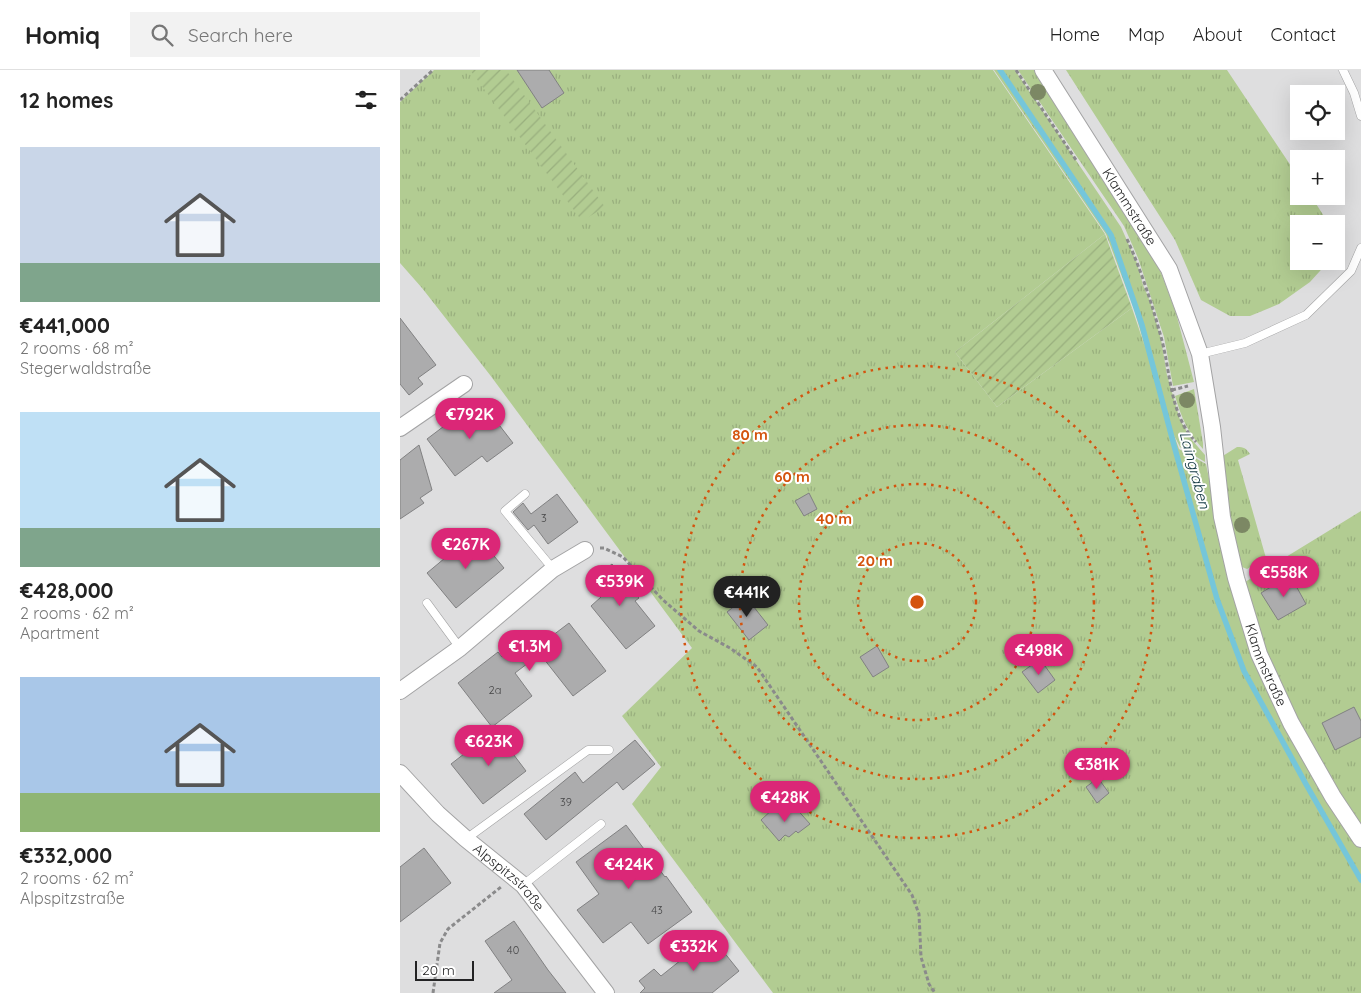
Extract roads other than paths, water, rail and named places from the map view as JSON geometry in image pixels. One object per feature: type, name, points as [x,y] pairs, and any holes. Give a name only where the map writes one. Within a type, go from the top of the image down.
[{"type":"street","name":"Klammstraße","points":[[1043,70],[1169,269],[1200,354],[1212,428],[1222,517],[1236,578],[1259,654],[1291,723],[1333,797],[1361,839]]},
{"type":"street","points":[[400,428],[464,384]]},
{"type":"street","points":[[400,691],[460,648],[554,569],[585,550]]},
{"type":"street","name":"Alpspitzstraße","points":[[400,773],[438,814],[518,881],[606,993]]},
{"type":"lane","points":[[1343,70],[1354,92],[1361,116]]},
{"type":"lane","points":[[1354,92],[1361,88]]},
{"type":"lane","points":[[1200,354],[1245,343],[1306,315],[1351,271],[1361,248]]},
{"type":"lane","points":[[525,494],[505,511],[554,569]]},
{"type":"lane","points":[[427,603],[460,648]]},
{"type":"lane","points":[[466,838],[588,750],[610,750]]},
{"type":"lane","points":[[518,881],[601,824]]},
{"type":"waterway","name":"Laingraben","points":[[1000,70],[1111,235],[1142,325],[1217,599],[1244,671],[1361,880]]}]
